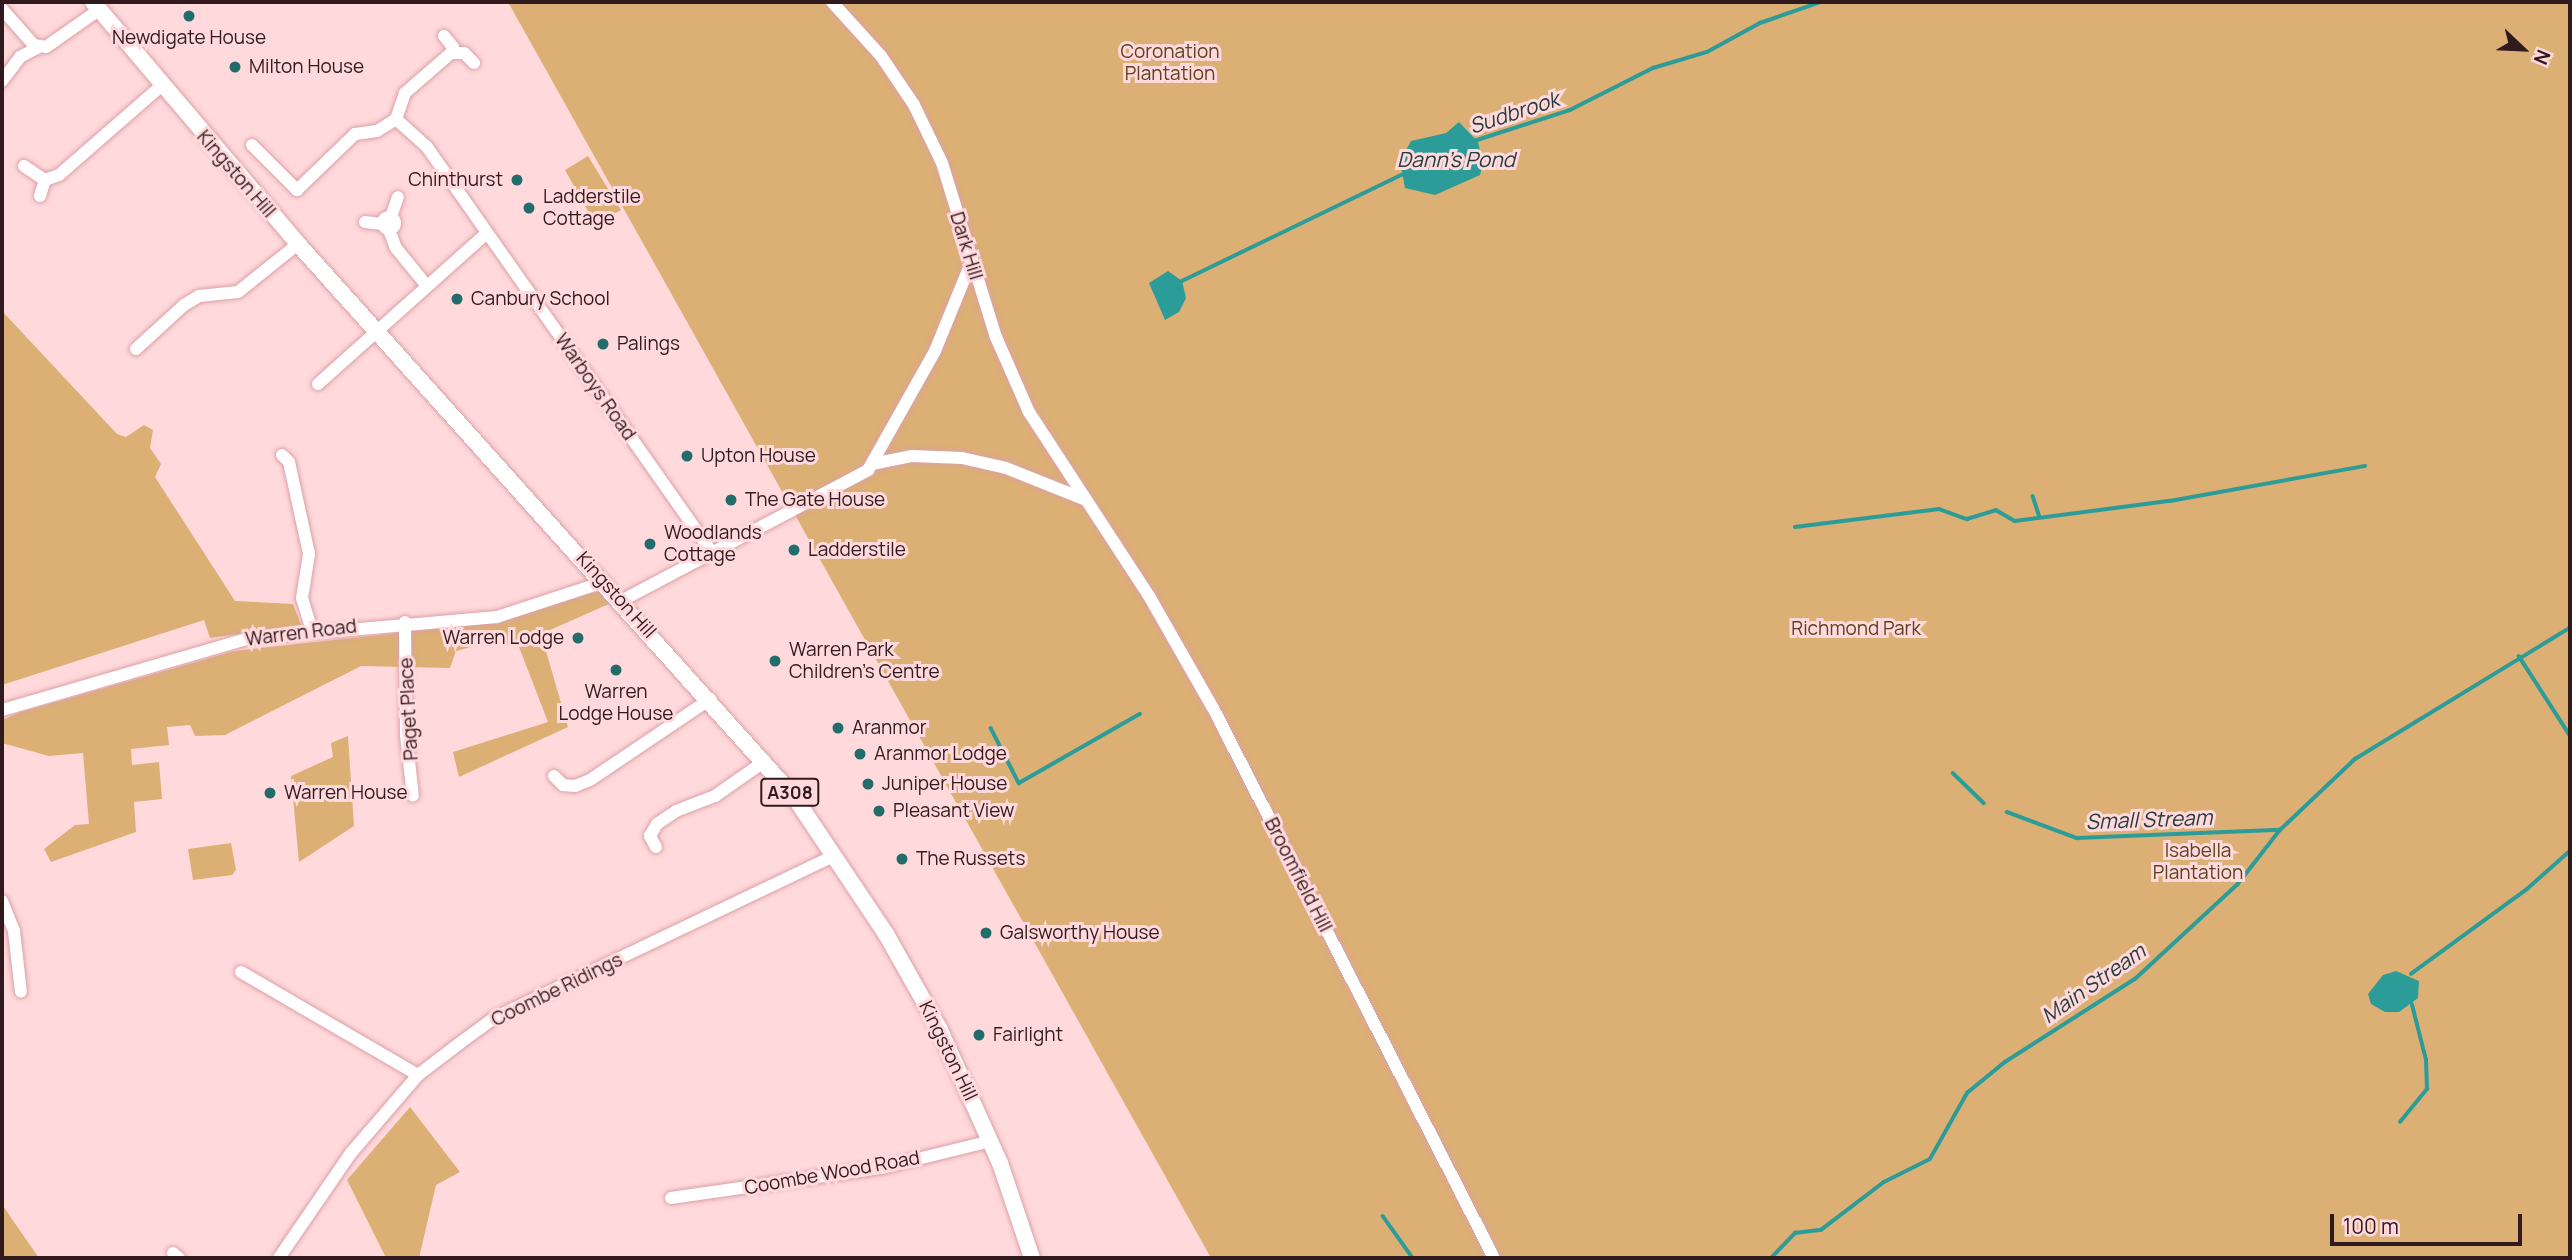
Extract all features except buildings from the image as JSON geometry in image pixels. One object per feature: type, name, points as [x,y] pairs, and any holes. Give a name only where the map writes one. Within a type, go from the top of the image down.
[{"type":"main road","name":"Kingston Hill","points":[[96,6],[161,86],[298,244],[765,761],[835,855],[939,1028],[991,1141],[1032,1258]]},
{"type":"street","name":"Dark Hill","points":[[832,2],[881,56],[914,105],[942,163],[996,337],[1029,412],[1086,499]]},
{"type":"street","points":[[2,81],[20,57],[39,47],[46,47],[96,6]]},
{"type":"street","points":[[2,9],[39,47]]},
{"type":"street","points":[[253,145],[297,190],[355,134],[377,131],[399,122],[405,93],[451,53],[453,47],[444,36]]},
{"type":"street","points":[[451,53],[464,53],[474,63]]},
{"type":"street","points":[[45,180],[59,175],[161,86]]},
{"type":"street","name":"Warboys Road","points":[[399,122],[427,147],[710,550]]},
{"type":"street","points":[[24,166],[45,180]]},
{"type":"street","points":[[40,196],[45,180]]},
{"type":"street","points":[[398,197],[387,223],[396,248],[427,286]]},
{"type":"street","points":[[365,222],[387,223]]},
{"type":"street","points":[[318,384],[486,233]]},
{"type":"street","points":[[136,349],[184,305],[199,296],[238,292],[298,244]]},
{"type":"street","points":[[872,464],[935,351],[971,263]]},
{"type":"street","points":[[282,455],[289,462],[309,554],[302,598],[312,631]]},
{"type":"street","points":[[621,601],[710,550],[872,464],[912,456],[962,458],[1006,468],[1086,499]]},
{"type":"street","name":"Broomfield Hill","points":[[1086,499],[1213,708],[1494,1258]]},
{"type":"street","name":"Warren Road","points":[[2,710],[209,647],[312,631],[497,617],[604,582]]},
{"type":"street","name":"Paget Place","points":[[405,622],[406,735],[413,796]]},
{"type":"street","points":[[554,776],[563,785],[575,786],[590,780],[710,699]]},
{"type":"street","points":[[656,848],[650,836],[657,824],[676,811],[715,796],[765,761]]},
{"type":"street","name":"Coombe Ridings","points":[[279,1258],[351,1153],[418,1075],[494,1018],[835,855]]},
{"type":"street","points":[[2,901],[14,931],[21,992]]},
{"type":"street","points":[[241,972],[418,1075]]},
{"type":"street","name":"Coombe Wood Road","points":[[671,1198],[885,1167],[991,1141]]},
{"type":"green space","name":"Richmond Park","points":[[508,2],[2570,2],[2570,1258],[1211,1258]]},
{"type":"green space","points":[[588,156],[621,210],[595,224],[565,170]]},
{"type":"green space","points":[[2,311],[117,434],[126,437],[144,425],[153,430],[150,448],[161,464],[155,477],[235,601],[293,604],[301,625],[210,638],[204,620],[2,685]]},
{"type":"green space","points":[[600,591],[611,603],[541,634],[568,727],[459,777],[453,752],[548,722],[519,647],[489,642],[456,651],[450,668],[361,666],[225,735],[195,736],[190,725],[167,727],[169,745],[131,749],[132,765],[159,762],[162,799],[134,802],[136,832],[51,862],[44,849],[75,825],[89,824],[83,753],[49,756],[2,743],[2,720],[21,712],[234,651],[497,622],[541,605]]},
{"type":"green space","points":[[348,736],[354,826],[299,862],[291,776],[333,757],[331,743]]},
{"type":"green space","points":[[231,843],[236,870],[232,875],[193,880],[188,849]]},
{"type":"green space","points":[[410,1107],[460,1172],[436,1185],[419,1258],[386,1258],[347,1180]]},
{"type":"green space","points":[[2,1204],[14,1222],[39,1258],[2,1258]]},
{"type":"water","name":"Dann's Pond","points":[[1459,122],[1478,142],[1483,163],[1480,175],[1435,195],[1405,188],[1400,161],[1411,141],[1446,133]]},
{"type":"water","points":[[1168,271],[1182,281],[1186,298],[1179,312],[1165,320],[1149,283]]},
{"type":"water","points":[[2396,971],[2419,981],[2418,998],[2399,1012],[2385,1012],[2371,1004],[2368,994],[2383,975]]},
{"type":"waterway","name":"Sudbrook","points":[[1471,142],[1570,110],[1653,68],[1707,52],[1760,23],[1821,2]]},
{"type":"waterway","name":"Sudbrook","points":[[1182,281],[1432,160]]},
{"type":"waterway","points":[[1795,527],[1939,509],[1967,519],[1996,510],[2015,521],[2170,501],[2365,466]]},
{"type":"waterway","points":[[2033,496],[2040,517]]},
{"type":"waterway","name":"Main Stream","points":[[1771,1258],[1795,1233],[1821,1230],[1884,1182],[1930,1159],[1967,1093],[2005,1062],[2135,979],[2237,885],[2280,830],[2355,759],[2570,628]]},
{"type":"waterway","points":[[2519,656],[2570,735]]},
{"type":"waterway","points":[[991,728],[1019,783],[1140,714]]},
{"type":"waterway","name":"Small Stream","points":[[1953,773],[1984,803]]},
{"type":"waterway","name":"Small Stream","points":[[2007,812],[2077,838],[2280,830]]},
{"type":"waterway","points":[[2411,974],[2527,889],[2570,851]]},
{"type":"waterway","points":[[2400,1122],[2427,1089],[2426,1060],[2412,1005]]},
{"type":"waterway","points":[[1383,1216],[1413,1258]]},
{"type":"place","name":"Newdigate House","points":[[189,16]]},
{"type":"place","name":"Milton House","points":[[235,67]]},
{"type":"place","name":"Chinthurst","points":[[517,180]]},
{"type":"place","name":"Ladderstile Cottage","points":[[529,208]]},
{"type":"place","name":"Canbury School","points":[[457,299]]},
{"type":"place","name":"Palings","points":[[603,344]]},
{"type":"place","name":"Upton House","points":[[687,456]]},
{"type":"place","name":"The Gate House","points":[[731,500]]},
{"type":"place","name":"Woodlands Cottage","points":[[650,544]]},
{"type":"place","name":"Ladderstile","points":[[794,550]]},
{"type":"place","name":"Warren Lodge","points":[[578,638]]},
{"type":"place","name":"Warren Park Children's Centre","points":[[775,661]]},
{"type":"place","name":"Warren Lodge House","points":[[616,670]]},
{"type":"place","name":"Aranmor","points":[[838,728]]},
{"type":"place","name":"Aranmor Lodge","points":[[860,754]]},
{"type":"place","name":"Juniper House","points":[[868,784]]},
{"type":"place","name":"Warren House","points":[[270,793]]},
{"type":"place","name":"Pleasant View","points":[[879,811]]},
{"type":"place","name":"The Russets","points":[[902,859]]},
{"type":"place","name":"Galsworthy House","points":[[986,933]]},
{"type":"place","name":"Fairlight","points":[[979,1035]]},
{"type":"park label","name":"Coronation Plantation","points":[[1170,63]]},
{"type":"park label","name":"Isabella Plantation","points":[[2198,862]]}]
